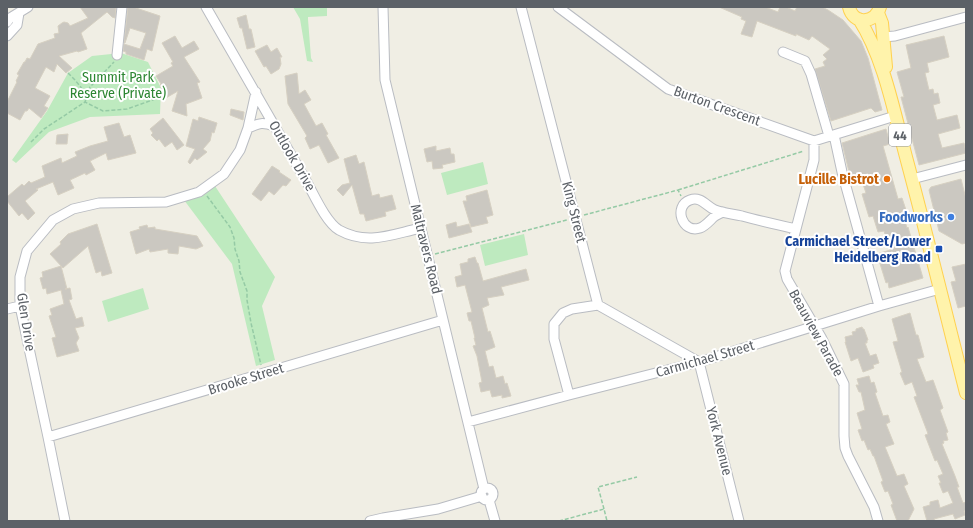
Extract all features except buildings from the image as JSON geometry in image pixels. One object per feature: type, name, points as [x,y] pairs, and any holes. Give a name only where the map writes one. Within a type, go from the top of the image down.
[{"type":"main road","name":"44","points":[[847,8],[859,19],[867,31],[877,55],[889,92],[966,392]]},
{"type":"main road","name":"44","points":[[859,19],[870,20],[880,9]]},
{"type":"main road","name":"44","points":[[880,9],[889,92]]},
{"type":"street","points":[[7,22],[10,18],[28,7]]},
{"type":"street","points":[[117,55],[122,7]]},
{"type":"street","name":"Outlook Drive","points":[[206,7],[328,219],[337,229],[349,234],[372,239],[421,228]]},
{"type":"street","name":"Maltravers Road","points":[[383,7],[385,80],[485,495],[495,521]]},
{"type":"street","name":"King Street","points":[[521,7],[598,305]]},
{"type":"street","name":"Burton Crescent","points":[[558,7],[668,89],[814,141]]},
{"type":"street","points":[[7,36],[16,25],[19,13]]},
{"type":"street","points":[[883,37],[895,36],[966,17]]},
{"type":"street","points":[[783,52],[805,61],[811,74],[842,172],[879,306]]},
{"type":"street","name":"Glen Drive","points":[[65,521],[20,306],[20,277],[27,251],[53,220],[73,209],[99,203],[166,202],[199,192],[224,174],[240,150],[248,128],[256,92]]},
{"type":"street","points":[[814,141],[895,116]]},
{"type":"street","points":[[248,128],[264,123],[274,126]]},
{"type":"street","name":"Beauview Parade","points":[[814,141],[814,160],[785,270],[787,279],[821,337],[844,384],[845,448],[874,507],[878,521]]},
{"type":"street","points":[[912,179],[966,165]]},
{"type":"street","points":[[723,212],[716,215],[701,228],[696,229],[684,224],[680,214],[685,203],[689,200],[699,199],[714,209],[723,212],[796,229]]},
{"type":"street","name":"Carmichael Street","points":[[468,422],[569,394],[699,362],[879,306],[940,289]]},
{"type":"street","points":[[569,394],[554,339],[554,324],[564,313],[572,309],[598,305],[699,362]]},
{"type":"street","points":[[7,309],[20,306]]},
{"type":"street","name":"Brooke Street","points":[[48,437],[443,320]]},
{"type":"street","name":"York Avenue","points":[[699,362],[739,521]]},
{"type":"street","points":[[370,521],[438,509],[485,495]]},
{"type":"path","points":[[31,142],[44,129],[85,102],[90,87],[112,65],[117,55]]},
{"type":"path","points":[[68,73],[87,95]]},
{"type":"path","points":[[85,102],[103,111],[128,109],[158,98]]},
{"type":"path","points":[[428,256],[678,190],[804,151]]},
{"type":"path","points":[[678,190],[685,203]]},
{"type":"path","points":[[206,195],[230,227],[234,238],[240,272],[247,290],[247,300],[251,322],[261,365]]},
{"type":"path","points":[[607,521],[598,486],[637,477]]},
{"type":"path","points":[[559,521],[604,509]]},
{"type":"green space","points":[[293,7],[308,7],[311,58],[313,62],[307,61],[300,19]]},
{"type":"green space","points":[[308,7],[327,7],[327,16],[308,17]]},
{"type":"green space","name":"Summit Park Reserve (Private)","points":[[121,53],[148,62],[161,88],[160,114],[90,117],[49,132],[16,163],[12,160],[47,111],[68,73],[92,56]]},
{"type":"green space","points":[[483,162],[488,184],[447,195],[441,173]]},
{"type":"green space","points":[[215,186],[275,277],[262,306],[275,360],[256,366],[232,264],[184,200]]},
{"type":"green space","points":[[524,234],[528,255],[485,266],[480,245]]},
{"type":"green space","points":[[143,288],[149,309],[108,322],[102,301]]},
{"type":"place","name":"Lucille Bistrot","points":[[887,179]]},
{"type":"place","name":"Foodworks","points":[[951,217]]},
{"type":"place","name":"Carmichael Street/Lower Heidelberg Road","points":[[939,249]]}]
